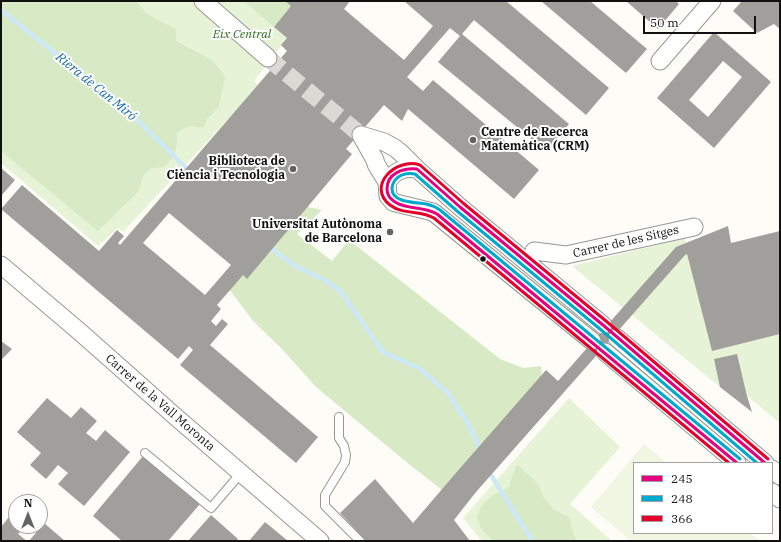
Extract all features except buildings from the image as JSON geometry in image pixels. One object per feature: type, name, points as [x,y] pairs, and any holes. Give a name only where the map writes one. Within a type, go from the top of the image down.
[{"type":"street","points":[[203,1],[268,58]]},
{"type":"street","points":[[660,61],[712,1]]},
{"type":"street","points":[[592,341],[433,212],[393,202],[388,196],[387,182],[376,164],[362,135],[384,142],[395,148],[460,207],[603,325]]},
{"type":"street","points":[[387,182],[391,176],[403,169],[417,169]]},
{"type":"street","name":"Carrer de les Sitges","points":[[534,251],[566,255],[694,227]]},
{"type":"street","name":"Carrer de la Vall Moronta","points":[[1,265],[320,541]]},
{"type":"street","points":[[617,338],[764,462]]},
{"type":"street","points":[[605,352],[736,462]]},
{"type":"lane","points":[[339,417],[339,438],[344,446],[346,455],[345,462],[324,495],[325,506],[360,541]]},
{"type":"lane","points":[[145,453],[212,508],[241,474]]},
{"type":"green space","name":"Eix Central","points":[[1,1],[243,1],[287,38],[254,81],[259,86],[123,232],[118,228],[98,246],[1,163]]},
{"type":"green space","points":[[1,1],[136,1],[147,14],[176,29],[176,41],[212,60],[225,76],[219,107],[207,119],[204,128],[190,127],[177,133],[177,143],[174,157],[164,167],[151,168],[143,176],[138,192],[98,231],[1,151]]},
{"type":"green space","points":[[243,1],[285,1],[291,6],[274,27]]},
{"type":"green space","points":[[303,206],[322,210],[297,234],[332,261],[349,240],[500,359],[523,368],[541,366],[542,382],[446,493],[316,387],[282,349],[253,321],[227,286]]},
{"type":"green space","points":[[685,238],[687,254],[712,351],[780,334],[780,423],[747,396],[737,354],[720,387],[572,266]]},
{"type":"green space","points":[[569,398],[620,447],[570,504],[612,541],[482,541],[463,518]]},
{"type":"green space","points":[[644,444],[665,462],[633,462],[633,534],[751,534],[759,541],[631,541],[591,507]]},
{"type":"green space","points":[[517,464],[534,479],[544,498],[554,510],[569,517],[573,533],[577,541],[494,541],[481,529],[477,516],[482,505],[493,495],[509,487]]},
{"type":"waterway","name":"Riera de Can Miró","points":[[1,10],[130,113],[186,168]]},
{"type":"waterway","name":"Riera de Can Miró","points":[[272,249],[295,266],[325,280],[341,292],[383,352],[420,369],[448,393],[468,424],[479,446]]},
{"type":"waterway","name":"Riera de Can Miró","points":[[491,475],[533,541]]},
{"type":"tunnel","points":[[268,58],[361,135]]},
{"type":"transit line","name":"366","points":[[728,462],[434,218],[423,214],[401,210],[390,205],[383,197],[381,190],[387,175],[402,165],[420,165],[463,203],[606,321],[768,459]]},
{"type":"transit line","name":"245","points":[[736,462],[437,214],[427,210],[405,206],[393,201],[387,191],[388,184],[393,175],[406,169],[417,169],[460,207],[603,325],[764,462]]},
{"type":"transit line","name":"248","points":[[740,459],[440,210],[430,205],[405,201],[396,197],[393,194],[392,189],[395,180],[403,175],[415,174],[756,462]]},
{"type":"place","name":"Centre de Recerca Matemàtica (CRM)","points":[[473,140]]},
{"type":"place","name":"Biblioteca de Ciència i Tecnologia","points":[[293,169]]},
{"type":"place","name":"Universitat Autònoma de Barcelona","points":[[390,232]]}]
